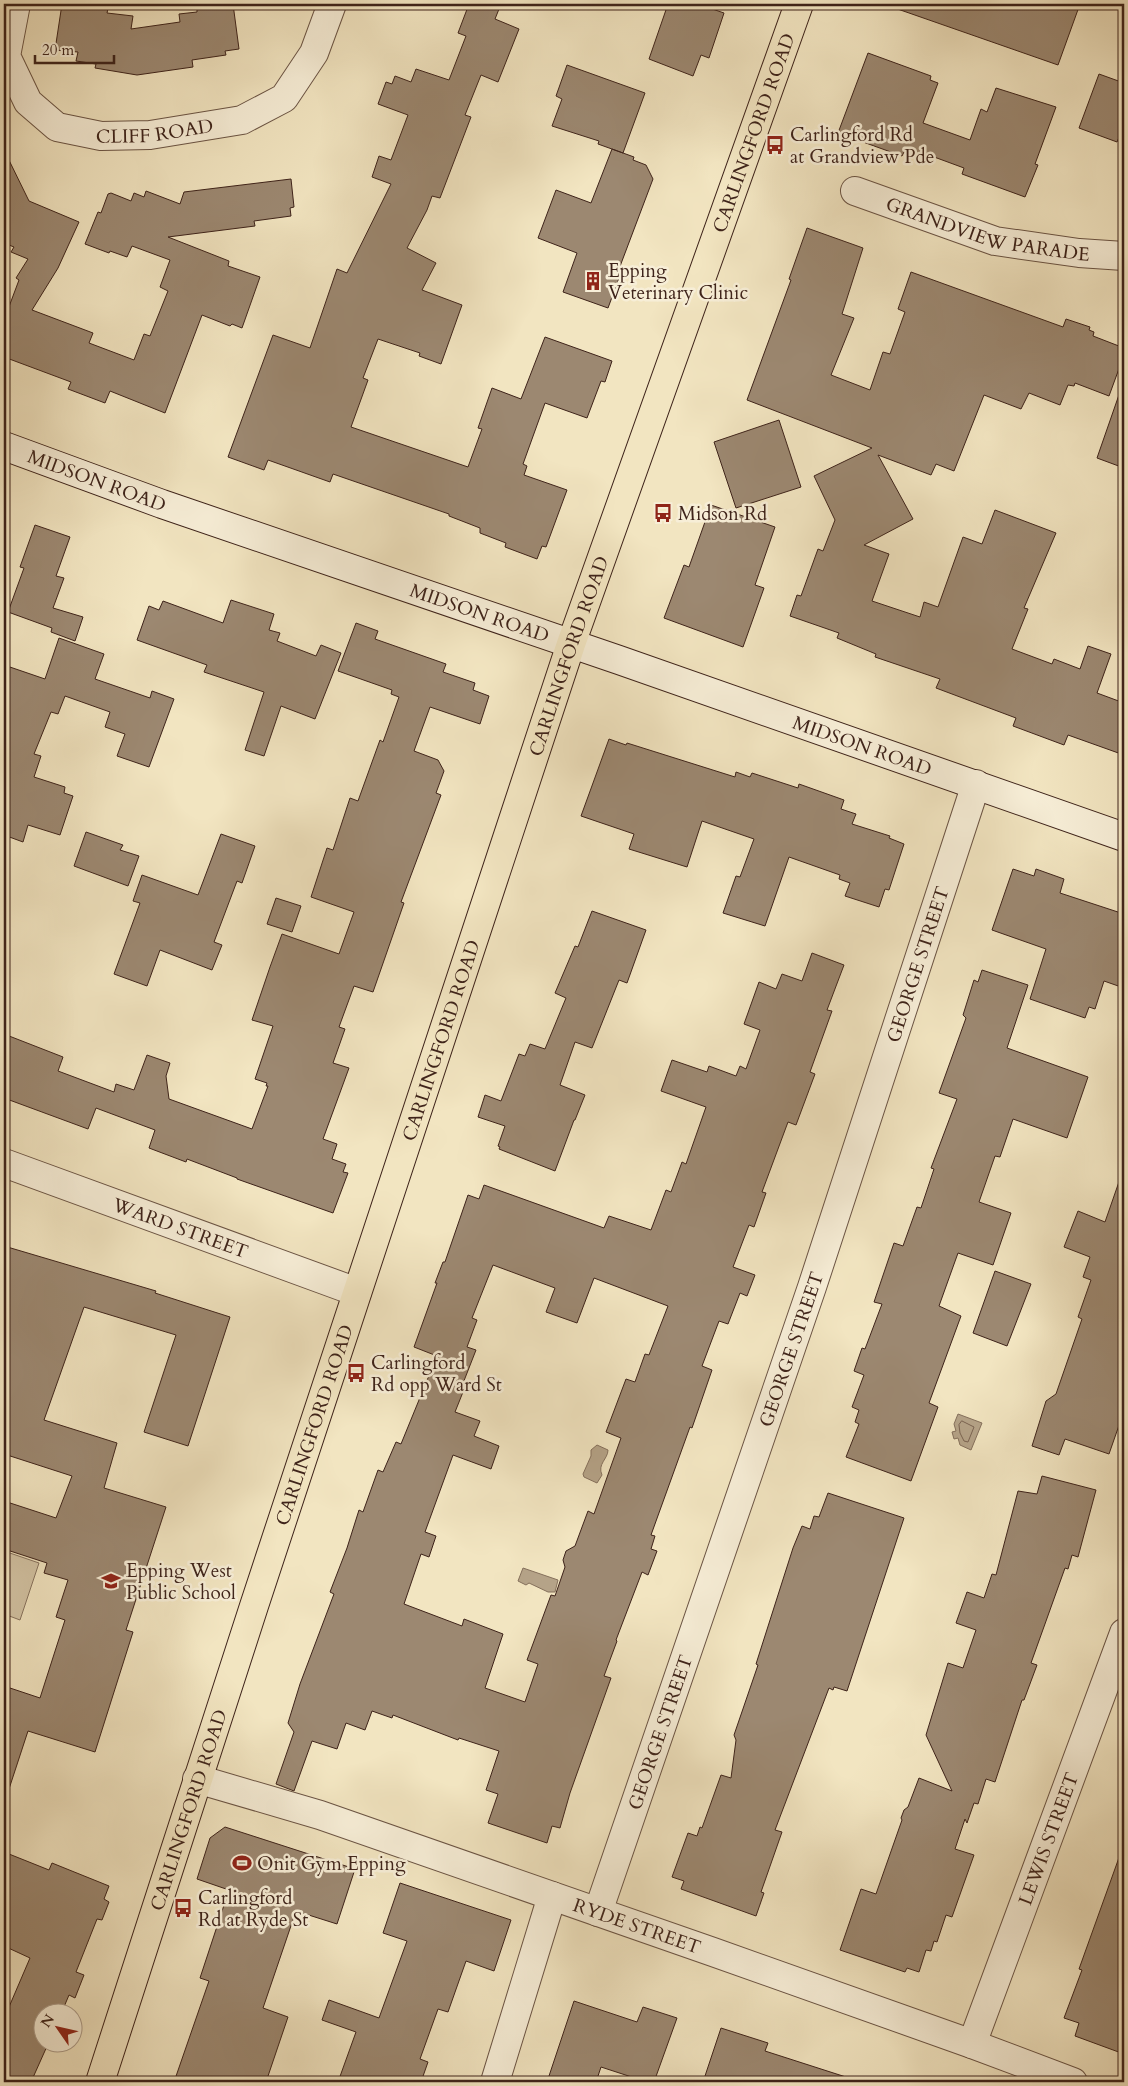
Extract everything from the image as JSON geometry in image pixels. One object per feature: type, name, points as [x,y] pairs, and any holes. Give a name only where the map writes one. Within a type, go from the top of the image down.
[{"type":"main road","name":"CARLINGFORD ROAD","points":[[100,2082],[356,1292],[571,644],[799,4]]},
{"type":"street","name":"CLIFF ROAD","points":[[16,4],[6,56],[28,102],[57,127],[101,136],[150,135],[242,120],[284,98],[314,53],[332,4]]},
{"type":"street","name":"GRANDVIEW PARADE","points":[[855,191],[995,241],[1079,253],[1124,256]]},
{"type":"street","name":"MIDSON ROAD","points":[[4,446],[162,504],[976,784],[1124,837]]},
{"type":"street","name":"GEORGE STREET","points":[[598,1912],[809,1296],[976,784]]},
{"type":"street","name":"WARD STREET","points":[[4,1164],[356,1292]]},
{"type":"street","name":"LEWIS STREET","points":[[972,2044],[1124,1634]]},
{"type":"street","name":"RYDE STREET","points":[[197,1779],[320,1816],[552,1896],[972,2044],[1073,2082]]},
{"type":"street","points":[[495,2082],[552,1896]]},
{"type":"shaded area","points":[[4,1551],[39,1563],[20,1620],[4,1614]]},
{"type":"water","points":[[958,1414],[982,1423],[971,1450],[960,1445],[958,1438],[954,1439],[952,1432],[956,1431],[954,1424]]},
{"type":"water","points":[[597,1445],[608,1450],[608,1453],[601,1468],[602,1475],[597,1483],[584,1477],[583,1474],[591,1456],[591,1450]]},
{"type":"water","points":[[523,1568],[558,1580],[555,1592],[548,1592],[529,1583],[526,1585],[518,1581]]},
{"type":"building","points":[[62,4],[109,4],[107,13],[133,16],[131,29],[180,22],[179,14],[197,12],[197,9],[233,4],[239,49],[225,51],[226,55],[192,60],[193,67],[137,75],[95,68],[96,64],[76,61],[78,52],[55,50]]},
{"type":"building","points":[[469,4],[501,4],[495,19],[519,29],[498,82],[481,75],[465,115],[471,117],[440,198],[432,196],[427,210],[407,248],[436,263],[422,290],[462,305],[441,364],[419,356],[420,353],[378,339],[363,378],[368,380],[351,427],[468,467],[482,429],[478,428],[492,388],[521,399],[545,337],[612,361],[605,382],[601,381],[587,418],[545,403],[523,464],[527,466],[524,475],[567,490],[546,547],[542,546],[537,559],[505,547],[506,543],[480,533],[480,528],[449,516],[449,514],[333,474],[330,482],[268,460],[264,470],[228,457],[273,335],[310,348],[337,269],[347,273],[391,184],[372,177],[379,156],[391,160],[408,115],[378,104],[386,82],[392,84],[395,76],[411,82],[416,69],[449,80],[466,36],[458,33]]},
{"type":"building","points":[[668,4],[698,4],[724,13],[709,58],[701,55],[693,76],[649,59]]},
{"type":"building","points":[[890,4],[1080,4],[1058,65],[889,6]]},
{"type":"building","points":[[868,53],[931,76],[930,80],[938,83],[923,123],[970,140],[981,109],[987,112],[996,88],[1056,107],[1035,164],[1038,165],[1025,197],[962,174],[964,168],[926,154],[924,159],[904,152],[902,156],[838,133]]},
{"type":"building","points":[[567,65],[645,93],[623,153],[634,157],[633,160],[646,165],[653,179],[619,269],[622,270],[608,308],[563,292],[577,253],[538,238],[556,190],[591,203],[612,149],[598,144],[599,141],[552,126],[562,99],[556,96]]},
{"type":"building","points":[[1099,74],[1124,83],[1124,137],[1120,135],[1117,142],[1079,128]]},
{"type":"building","points":[[4,150],[29,201],[79,222],[58,268],[32,310],[93,333],[89,343],[134,360],[144,334],[150,336],[168,291],[160,287],[170,260],[132,246],[127,257],[110,251],[109,253],[85,244],[98,212],[101,213],[108,194],[111,193],[131,201],[134,193],[144,197],[146,191],[180,204],[184,192],[291,179],[294,207],[290,208],[291,216],[254,221],[255,226],[168,237],[229,261],[228,266],[260,277],[242,328],[232,324],[230,326],[202,315],[165,413],[110,391],[105,403],[68,389],[71,382],[4,357],[4,320],[19,280],[16,278],[28,259],[11,252],[14,247],[4,243]]},
{"type":"building","points":[[807,228],[863,248],[842,314],[854,318],[831,375],[870,390],[883,352],[890,354],[905,312],[898,309],[911,272],[1063,327],[1066,319],[1090,327],[1089,330],[1094,332],[1093,336],[1124,348],[1124,355],[1109,396],[1075,383],[1074,386],[1068,385],[1060,405],[1029,393],[1021,409],[984,395],[954,471],[936,464],[931,475],[878,455],[913,519],[864,545],[889,554],[872,601],[920,617],[924,602],[938,607],[963,537],[982,544],[995,510],[1056,533],[1024,608],[1028,609],[1012,649],[1052,664],[1054,659],[1080,669],[1088,646],[1111,654],[1097,693],[1124,703],[1124,755],[1068,735],[1064,745],[1013,726],[1016,718],[936,688],[940,679],[875,657],[876,654],[837,638],[839,633],[790,616],[797,595],[801,596],[818,549],[823,551],[835,520],[814,476],[872,448],[747,400],[791,280],[789,279]]},
{"type":"building","points":[[1121,389],[1124,389],[1124,468],[1097,458]]},
{"type":"building","points":[[779,420],[801,487],[736,508],[714,442]]},
{"type":"building","points":[[711,505],[775,527],[755,585],[764,588],[743,647],[664,618],[684,565],[689,567]]},
{"type":"building","points":[[35,525],[70,537],[56,576],[64,578],[53,608],[83,617],[75,641],[51,632],[52,628],[8,612],[24,568],[20,567]]},
{"type":"building","points":[[231,600],[274,614],[269,630],[280,633],[277,641],[316,656],[321,645],[341,653],[315,719],[281,706],[264,756],[245,750],[264,692],[204,672],[207,665],[137,640],[149,606],[159,610],[163,601],[223,623]]},
{"type":"building","points":[[356,623],[378,631],[375,639],[446,664],[443,672],[475,683],[473,690],[489,696],[480,724],[430,707],[414,751],[438,760],[444,771],[436,793],[441,795],[401,902],[404,903],[373,992],[354,986],[339,1027],[345,1029],[333,1063],[349,1068],[323,1139],[337,1144],[332,1159],[346,1164],[343,1172],[348,1173],[333,1213],[187,1159],[186,1162],[149,1148],[155,1130],[96,1108],[88,1129],[4,1098],[4,1034],[63,1057],[58,1071],[114,1092],[116,1084],[134,1090],[147,1055],[170,1063],[166,1076],[169,1099],[252,1129],[268,1086],[266,1086],[267,1083],[255,1079],[273,1026],[252,1020],[270,967],[282,934],[339,954],[354,912],[311,897],[327,848],[333,850],[350,798],[358,801],[380,740],[383,742],[399,697],[391,694],[392,690],[338,671]]},
{"type":"building","points":[[59,638],[104,654],[95,679],[150,698],[152,691],[174,699],[149,767],[117,756],[125,734],[105,727],[110,712],[65,696],[58,714],[51,712],[34,754],[41,756],[34,777],[65,787],[64,793],[73,796],[60,835],[28,825],[23,842],[4,835],[4,665],[45,679]]},
{"type":"building","points":[[609,739],[735,777],[736,772],[750,777],[752,773],[798,788],[799,784],[844,800],[841,809],[856,814],[852,824],[890,836],[889,838],[904,844],[889,890],[885,889],[879,907],[845,896],[850,883],[839,879],[840,875],[789,857],[765,926],[723,913],[736,876],[740,877],[754,839],[702,821],[687,867],[629,849],[634,834],[581,816]]},
{"type":"building","points":[[86,832],[123,845],[120,850],[139,856],[128,886],[74,866]]},
{"type":"building","points":[[221,834],[255,846],[242,883],[237,881],[214,942],[222,945],[212,970],[160,950],[147,986],[114,974],[140,903],[133,901],[142,875],[198,895]]},
{"type":"building","points":[[1013,869],[1034,876],[1036,869],[1064,879],[1060,893],[1124,914],[1124,988],[1104,981],[1095,1009],[1089,1007],[1085,1018],[1030,999],[1046,949],[992,930]]},
{"type":"building","points":[[276,898],[301,906],[292,932],[267,924]]},
{"type":"building","points":[[592,911],[646,930],[627,983],[619,980],[592,1048],[575,1042],[560,1085],[585,1095],[555,1171],[499,1149],[500,1147],[498,1146],[505,1126],[478,1117],[485,1095],[501,1101],[519,1054],[525,1056],[530,1044],[545,1049],[566,998],[555,993],[575,946],[578,947]]},
{"type":"building","points":[[812,953],[844,965],[827,1010],[832,1011],[810,1072],[815,1074],[796,1125],[788,1122],[762,1192],[766,1193],[754,1227],[749,1225],[733,1267],[755,1275],[747,1296],[740,1293],[728,1324],[719,1321],[702,1366],[712,1370],[651,1535],[655,1536],[651,1549],[657,1551],[648,1575],[642,1572],[616,1640],[604,1676],[611,1678],[570,1793],[560,1828],[552,1826],[547,1843],[488,1823],[498,1794],[486,1790],[499,1751],[459,1738],[458,1740],[393,1715],[392,1718],[372,1711],[365,1730],[346,1723],[337,1749],[312,1741],[294,1791],[276,1784],[294,1732],[288,1723],[300,1684],[334,1594],[330,1592],[359,1510],[363,1512],[378,1470],[383,1472],[396,1442],[401,1444],[437,1356],[414,1347],[437,1283],[435,1283],[443,1262],[445,1262],[468,1195],[479,1199],[484,1185],[604,1228],[609,1216],[651,1230],[666,1190],[671,1192],[682,1162],[686,1164],[706,1107],[661,1091],[672,1060],[707,1072],[709,1066],[736,1076],[740,1066],[746,1069],[760,1030],[744,1024],[759,982],[776,989],[782,974],[802,981]],"holes":[[[493,1265],[555,1288],[546,1312],[577,1323],[594,1278],[668,1306],[649,1355],[645,1354],[635,1382],[626,1379],[606,1432],[621,1438],[594,1514],[588,1511],[575,1546],[566,1551],[563,1560],[565,1567],[555,1596],[551,1595],[527,1660],[538,1664],[525,1702],[485,1688],[503,1634],[464,1619],[462,1626],[404,1604],[421,1554],[429,1557],[436,1536],[425,1532],[453,1455],[491,1469],[499,1446],[474,1436],[480,1421],[455,1412],[463,1392],[460,1391],[476,1350],[467,1347],[477,1320],[472,1318]]]},
{"type":"building","points":[[982,970],[1028,985],[1007,1048],[1088,1077],[1067,1138],[1013,1119],[1000,1157],[995,1156],[979,1202],[1011,1213],[993,1265],[958,1253],[939,1306],[961,1316],[929,1403],[938,1407],[911,1481],[846,1457],[859,1424],[855,1422],[859,1410],[852,1407],[864,1375],[854,1371],[862,1348],[865,1349],[882,1304],[874,1302],[894,1243],[903,1246],[917,1207],[921,1208],[934,1169],[931,1168],[957,1099],[939,1093],[966,1018],[963,1015],[974,980],[978,982]]},
{"type":"building","points":[[1121,1176],[1124,1177],[1124,1411],[1109,1454],[1065,1439],[1059,1455],[1032,1446],[1046,1401],[1056,1394],[1082,1319],[1078,1317],[1091,1280],[1083,1277],[1090,1257],[1064,1247],[1078,1211],[1105,1222]]},
{"type":"building","points":[[4,1246],[156,1291],[155,1293],[230,1317],[188,1446],[144,1432],[176,1335],[84,1307],[44,1420],[117,1443],[104,1488],[166,1507],[126,1630],[133,1632],[95,1752],[28,1731],[8,1792],[4,1791],[4,1686],[40,1698],[65,1620],[56,1617],[68,1580],[44,1573],[47,1563],[4,1549],[4,1501],[56,1518],[72,1476],[4,1454]]},
{"type":"building","points":[[995,1271],[1031,1284],[1007,1346],[973,1333]]},
{"type":"building","points":[[1042,1476],[1096,1490],[1078,1557],[1072,1555],[1068,1569],[1065,1568],[1031,1663],[1037,1665],[1024,1700],[1022,1700],[995,1782],[986,1779],[978,1804],[974,1803],[967,1823],[965,1819],[955,1849],[974,1855],[952,1917],[946,1915],[937,1942],[934,1941],[931,1951],[926,1950],[919,1972],[907,1968],[905,1972],[840,1950],[861,1889],[876,1894],[902,1820],[901,1818],[904,1810],[908,1807],[919,1778],[952,1791],[926,1735],[948,1663],[963,1668],[976,1630],[956,1623],[967,1592],[984,1598],[992,1574],[996,1575],[1018,1491],[1037,1494]]},
{"type":"building","points":[[828,1493],[904,1518],[847,1691],[834,1687],[833,1690],[829,1688],[775,1830],[782,1832],[761,1892],[764,1893],[756,1916],[681,1889],[684,1881],[672,1877],[688,1833],[697,1836],[700,1827],[702,1828],[721,1775],[731,1778],[736,1740],[734,1735],[758,1665],[756,1664],[793,1548],[802,1526],[810,1529],[814,1516],[819,1517]]},
{"type":"building","points":[[225,1827],[355,1869],[337,1924],[296,1911],[263,2008],[288,2017],[266,2082],[174,2082],[209,1981],[200,1978],[229,1890],[197,1879],[210,1838]]},
{"type":"building","points":[[4,1852],[49,1870],[52,1863],[109,1886],[104,1899],[109,1902],[102,1920],[97,1919],[76,1972],[84,1975],[75,1998],[69,1995],[65,2004],[32,2004],[32,2054],[44,2054],[31,2082],[23,2082],[4,2074],[4,2004],[9,2007],[30,1958],[4,1946]]},
{"type":"building","points":[[1121,1852],[1124,1852],[1124,2054],[1075,2036],[1079,2023],[1064,2018],[1082,1970],[1079,1969]]},
{"type":"building","points":[[400,1883],[511,1920],[494,1971],[466,1961],[448,2012],[438,2009],[420,2059],[428,2062],[421,2082],[338,2082],[356,2032],[322,2020],[329,2000],[379,2018],[407,1941],[383,1933]]},
{"type":"building","points":[[574,2001],[637,2022],[643,2007],[677,2018],[654,2082],[647,2082],[601,2067],[596,2082],[547,2082]]},
{"type":"building","points":[[721,2028],[768,2043],[765,2051],[849,2078],[849,2082],[703,2082]]},
{"type":"place","name":"Carlingford Rd at Grandview Pde","points":[[775,145]]},
{"type":"place","name":"Epping Veterinary Clinic","points":[[593,281]]},
{"type":"place","name":"Midson Rd","points":[[663,513]]},
{"type":"place","name":"Carlingford Rd opp Ward St","points":[[356,1373]]},
{"type":"place","name":"Epping West Public School","points":[[111,1581]]},
{"type":"place","name":"Onit Gym Epping","points":[[242,1863]]},
{"type":"place","name":"Carlingford Rd at Ryde St","points":[[183,1908]]}]
